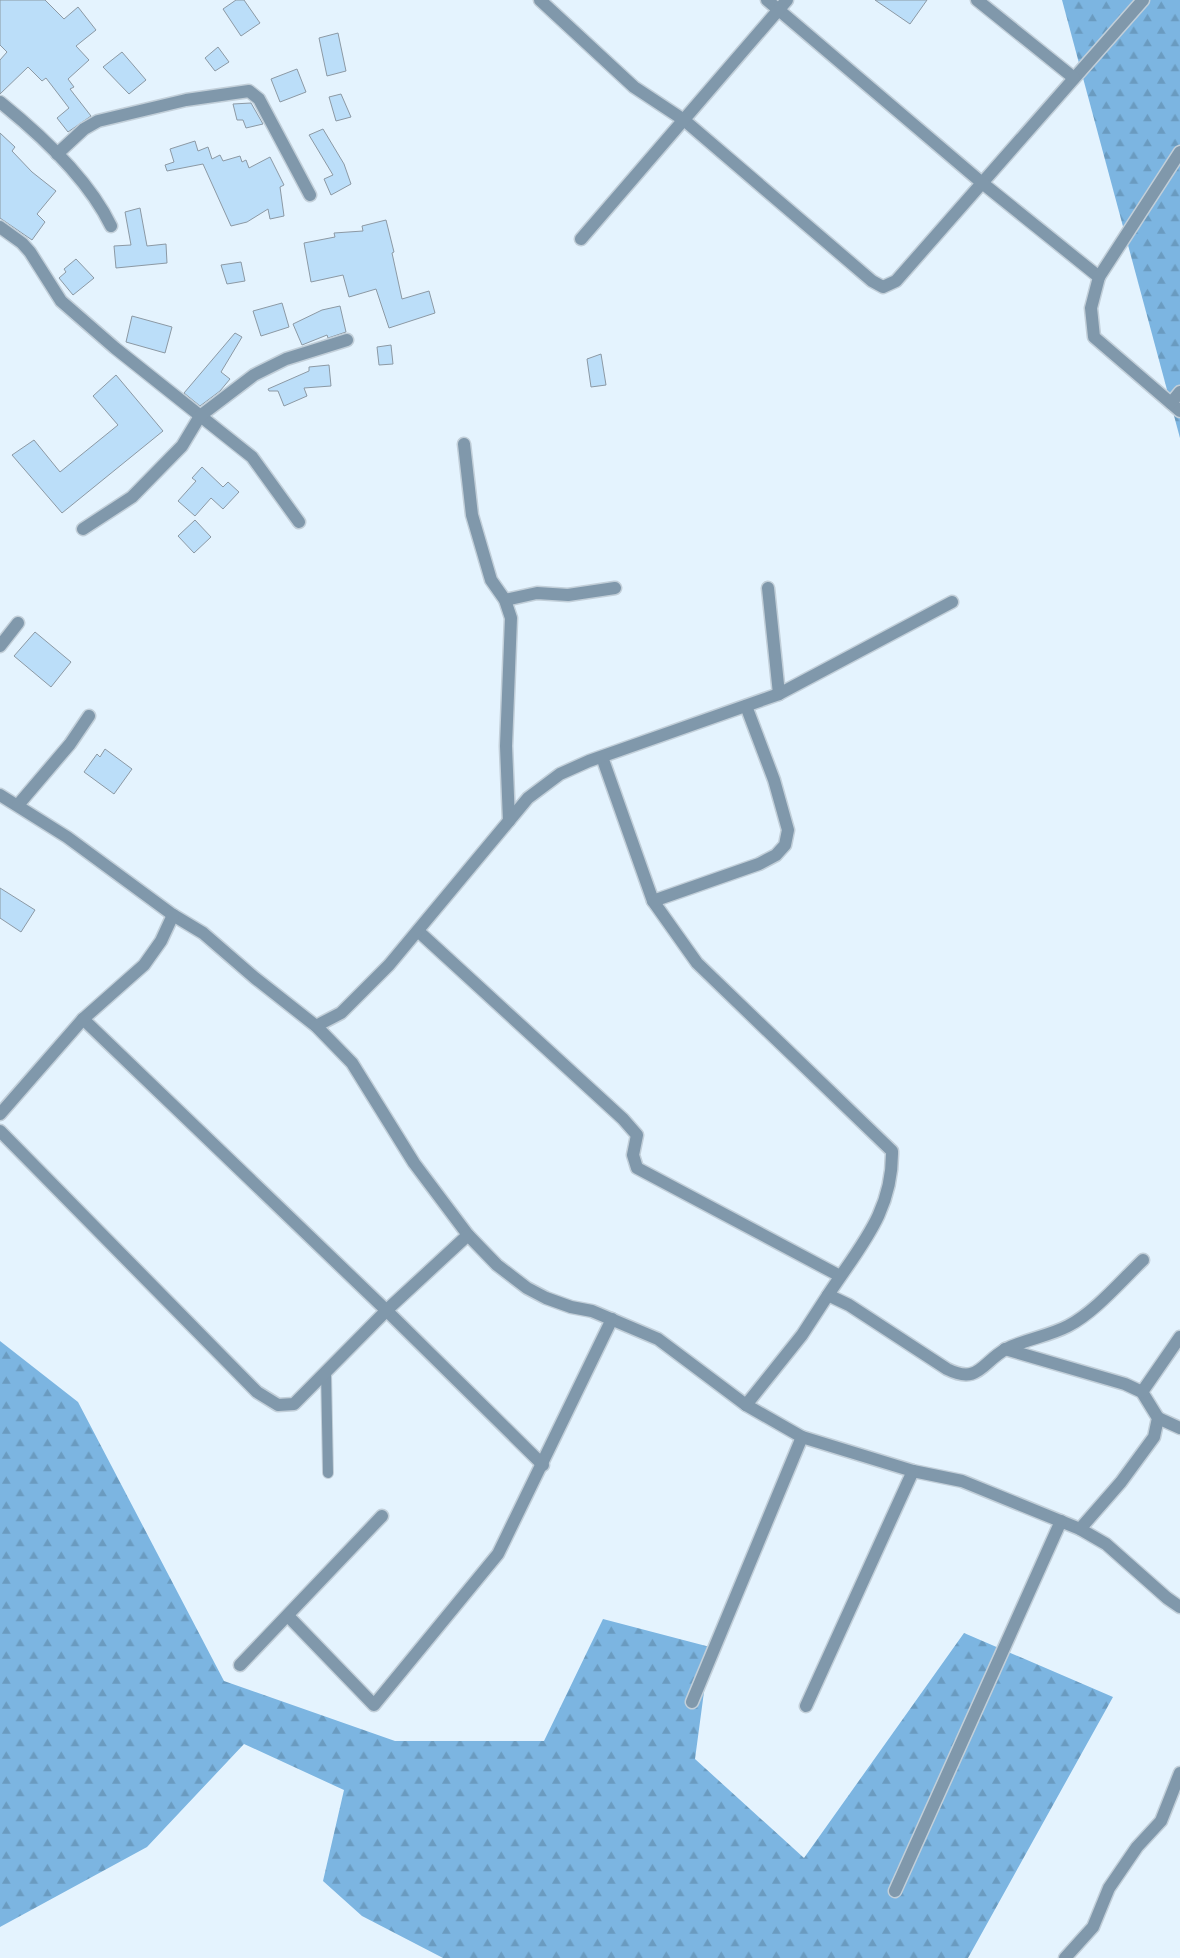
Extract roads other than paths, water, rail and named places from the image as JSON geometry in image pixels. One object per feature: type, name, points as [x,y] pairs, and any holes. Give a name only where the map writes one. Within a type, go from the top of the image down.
[{"type":"street","points":[[540,0],[634,87],[684,120],[872,281],[883,287],[896,281],[1143,0]]},
{"type":"street","points":[[767,0],[782,5],[982,182],[1100,277]]},
{"type":"street","points":[[977,0],[1074,78]]},
{"type":"street","points":[[582,239],[782,5]]},
{"type":"street","points":[[56,154],[84,129],[98,121],[186,100],[248,90],[259,99],[310,195]]},
{"type":"street","points":[[0,102],[39,134],[98,201],[112,226]]},
{"type":"street","points":[[1180,152],[1100,277],[1091,308],[1094,337],[1175,407],[1180,392]]},
{"type":"street","points":[[0,227],[26,248],[62,301],[115,348],[252,457],[299,522]]},
{"type":"street","points":[[83,529],[132,497],[182,446],[200,416],[254,375],[286,359],[347,340]]},
{"type":"street","points":[[464,444],[472,515],[491,580],[505,600],[510,618],[506,746],[509,821]]},
{"type":"street","points":[[505,600],[537,593],[577,594],[615,588]]},
{"type":"street","points":[[768,588],[779,694]]},
{"type":"street","points":[[316,1026],[341,1013],[359,997],[418,932],[528,798],[560,774],[602,757],[779,694],[952,602]]},
{"type":"street","points":[[0,646],[18,623]]},
{"type":"street","points":[[653,901],[759,864],[776,855],[785,846],[788,830],[774,780],[746,706]]},
{"type":"street","points":[[18,805],[70,744],[89,716]]},
{"type":"street","points":[[602,757],[627,823],[653,901],[697,963],[892,1151],[892,1174],[888,1196],[872,1230],[802,1335],[746,1405]]},
{"type":"street","points":[[0,795],[68,837],[172,915],[203,933],[316,1026],[352,1063],[414,1163],[468,1235],[496,1265],[527,1288],[571,1308],[612,1319],[658,1339],[746,1405],[802,1437],[913,1470],[962,1481],[1080,1529],[1106,1544],[1167,1598],[1180,1607]]},
{"type":"street","points":[[0,1114],[82,1019],[144,965],[161,941],[172,915]]},
{"type":"street","points":[[418,932],[623,1119],[637,1135],[633,1154],[637,1168],[840,1276]]},
{"type":"street","points":[[82,1019],[387,1310],[543,1465]]},
{"type":"street","points":[[0,1131],[257,1392],[278,1405],[294,1404],[387,1310],[468,1235]]},
{"type":"street","points":[[828,1295],[849,1305],[959,1375],[968,1376],[980,1371],[1005,1349],[1067,1327],[1085,1314],[1143,1260]]},
{"type":"street","points":[[288,1616],[374,1705],[498,1554],[543,1465],[612,1319]]},
{"type":"street","points":[[1142,1392],[1180,1337]]},
{"type":"street","points":[[1005,1349],[1126,1384],[1142,1392],[1158,1418],[1180,1428]]},
{"type":"street","points":[[1080,1529],[1121,1482],[1154,1437],[1158,1418]]},
{"type":"street","points":[[692,1702],[802,1437]]},
{"type":"street","points":[[806,1706],[913,1470]]},
{"type":"street","points":[[240,1665],[382,1516]]},
{"type":"street","points":[[895,1891],[1061,1521]]},
{"type":"street","points":[[1065,1958],[1093,1927],[1109,1888],[1137,1847],[1161,1821],[1180,1773]]},
{"type":"lane","points":[[326,1371],[328,1473]]}]
